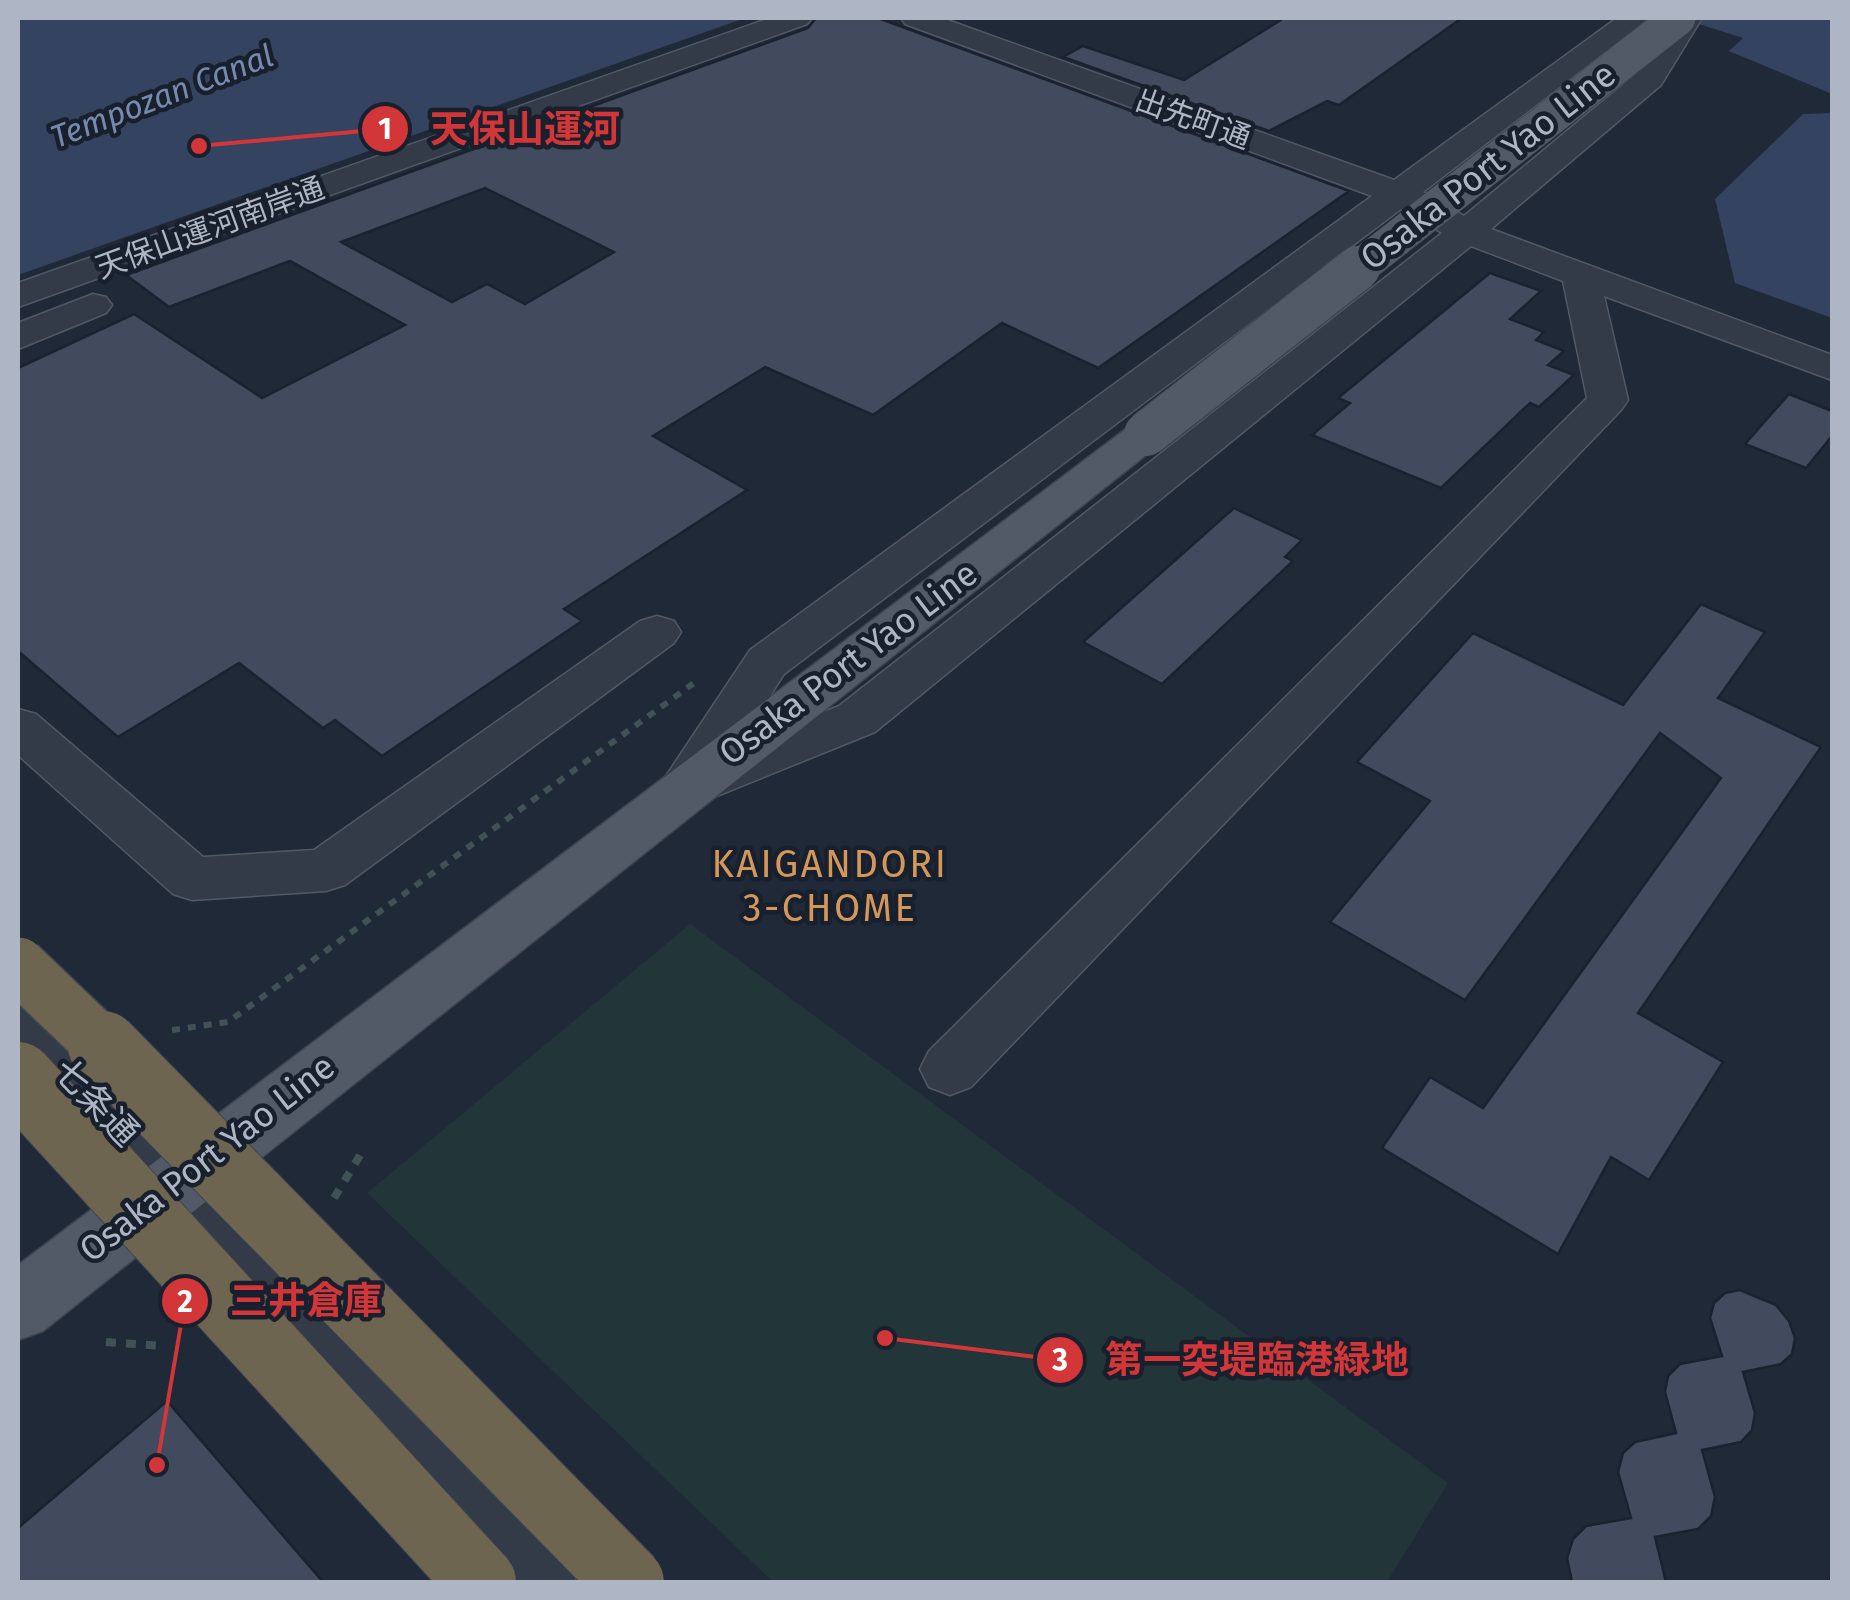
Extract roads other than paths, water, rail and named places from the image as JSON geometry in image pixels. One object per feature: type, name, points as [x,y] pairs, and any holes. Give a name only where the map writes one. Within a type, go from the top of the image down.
[{"type":"highway","points":[[18,965],[62,1004],[629,1582]]},
{"type":"highway","points":[[18,979],[601,1582]]},
{"type":"highway","points":[[18,1076],[481,1582]]},
{"type":"highway","points":[[18,1115],[438,1582]]},
{"type":"main road","name":"Osaka Port Yao Line","points":[[18,1306],[1681,20]]},
{"type":"street","name":"天保山運河南岸通","points":[[18,296],[798,18]]},
{"type":"street","name":"出先町通","points":[[914,18],[1400,194],[1466,232],[1832,368]]},
{"type":"street","points":[[684,788],[858,719],[1466,232],[1650,78],[1681,20]]},
{"type":"street","points":[[684,788],[767,662],[1400,194],[1613,24]]},
{"type":"street","points":[[950,1069],[1608,400],[1581,276]]},
{"type":"street","points":[[18,337],[92,304]]},
{"type":"street","points":[[18,727],[192,879],[326,870],[657,632]]},
{"type":"street","name":"七条通","points":[[18,1020],[175,1184],[539,1582]]},
{"type":"water","name":"Tempozan Canal","points":[[18,18],[745,18],[18,275]]},
{"type":"water","points":[[1680,18],[1832,18],[1832,94],[1729,51],[1743,38]]},
{"type":"water","points":[[1832,113],[1832,318],[1735,283],[1715,199],[1803,114]]},
{"type":"place","name":"天保山運河","points":[[199,146]]},
{"type":"place","name":"第一突堤臨港緑地","points":[[885,1338]]},
{"type":"place","name":"三井倉庫","points":[[157,1465]]},
{"type":"district","name":"KAIGANDORI 3-CHOME","points":[[830,886]]}]
